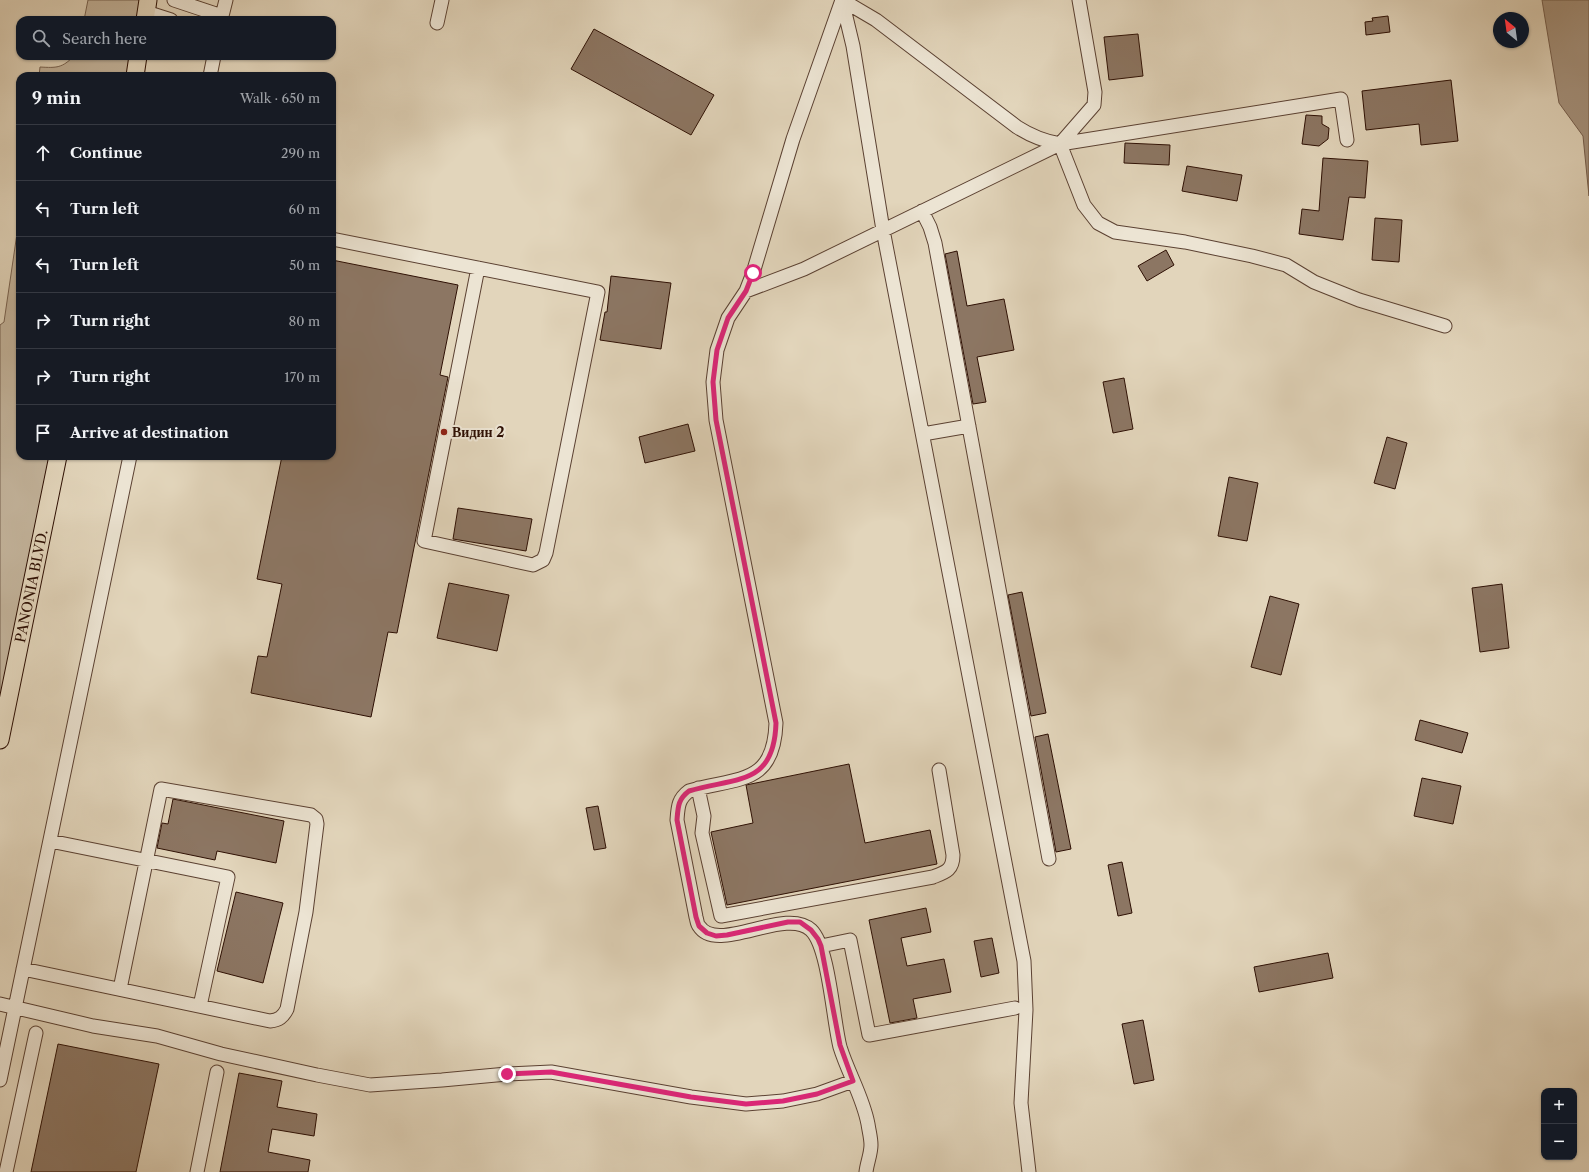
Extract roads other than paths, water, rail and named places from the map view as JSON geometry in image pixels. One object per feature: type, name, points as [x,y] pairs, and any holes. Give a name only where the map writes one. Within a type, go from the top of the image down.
[{"type":"main road","points":[[136,72],[137,60]]},
{"type":"main road","name":"PANONIA BLVD.","points":[[0,740],[57,460]]},
{"type":"street","points":[[174,0],[217,16]]},
{"type":"street","points":[[222,16],[226,0]]},
{"type":"street","points":[[437,22],[442,0]]},
{"type":"street","points":[[842,0],[876,20],[1016,127],[1043,141],[1060,144]]},
{"type":"street","points":[[842,0],[853,46],[883,230],[1024,961],[1026,1010],[1021,1103],[1029,1172]]},
{"type":"street","points":[[842,0],[794,139],[753,273],[746,291],[728,318],[717,350],[713,382],[716,420],[776,723],[776,739],[772,753],[764,765],[756,773],[743,778],[698,788],[689,791],[682,796],[678,808],[677,820],[696,917],[699,926],[707,933],[716,936],[727,935],[788,922],[800,922],[811,930],[818,939],[821,946],[840,1045],[867,1122],[871,1146],[866,1172]]},
{"type":"street","points":[[1060,144],[1094,105],[1095,92],[1078,0]]},
{"type":"street","points":[[146,11],[160,16]]},
{"type":"street","points":[[211,72],[213,60]]},
{"type":"street","points":[[746,291],[804,269],[1060,144],[1341,99],[1347,140]]},
{"type":"street","points":[[1060,144],[1084,205],[1098,223],[1115,232],[1185,242],[1252,256],[1286,265],[1314,282],[1359,300],[1445,326]]},
{"type":"street","points":[[922,211],[930,227],[935,243],[1049,860]]},
{"type":"street","points":[[336,240],[478,268],[598,292],[546,553],[543,560],[533,564],[424,541],[478,268]]},
{"type":"street","points":[[923,434],[969,426]]},
{"type":"street","points":[[0,1080],[129,460]]},
{"type":"street","points":[[698,788],[704,816],[702,833],[721,916],[933,877],[946,872],[953,864],[953,855],[939,770]]},
{"type":"street","points":[[23,969],[270,1021],[277,1020],[283,1016],[287,1009],[306,912],[318,824],[316,819],[311,815],[161,789],[120,989]]},
{"type":"street","points":[[50,841],[228,877],[200,1006]]},
{"type":"street","points":[[821,946],[850,940],[869,1035],[1015,1008]]},
{"type":"street","points":[[0,1004],[93,1026],[157,1036],[221,1054],[370,1085],[551,1072],[691,1097],[746,1104],[783,1101],[817,1094],[853,1081]]},
{"type":"street","points":[[6,1172],[36,1033]]},
{"type":"street","points":[[197,1172],[217,1072]]},
{"type":"place","name":"Видин 2","points":[[444,432]]}]
